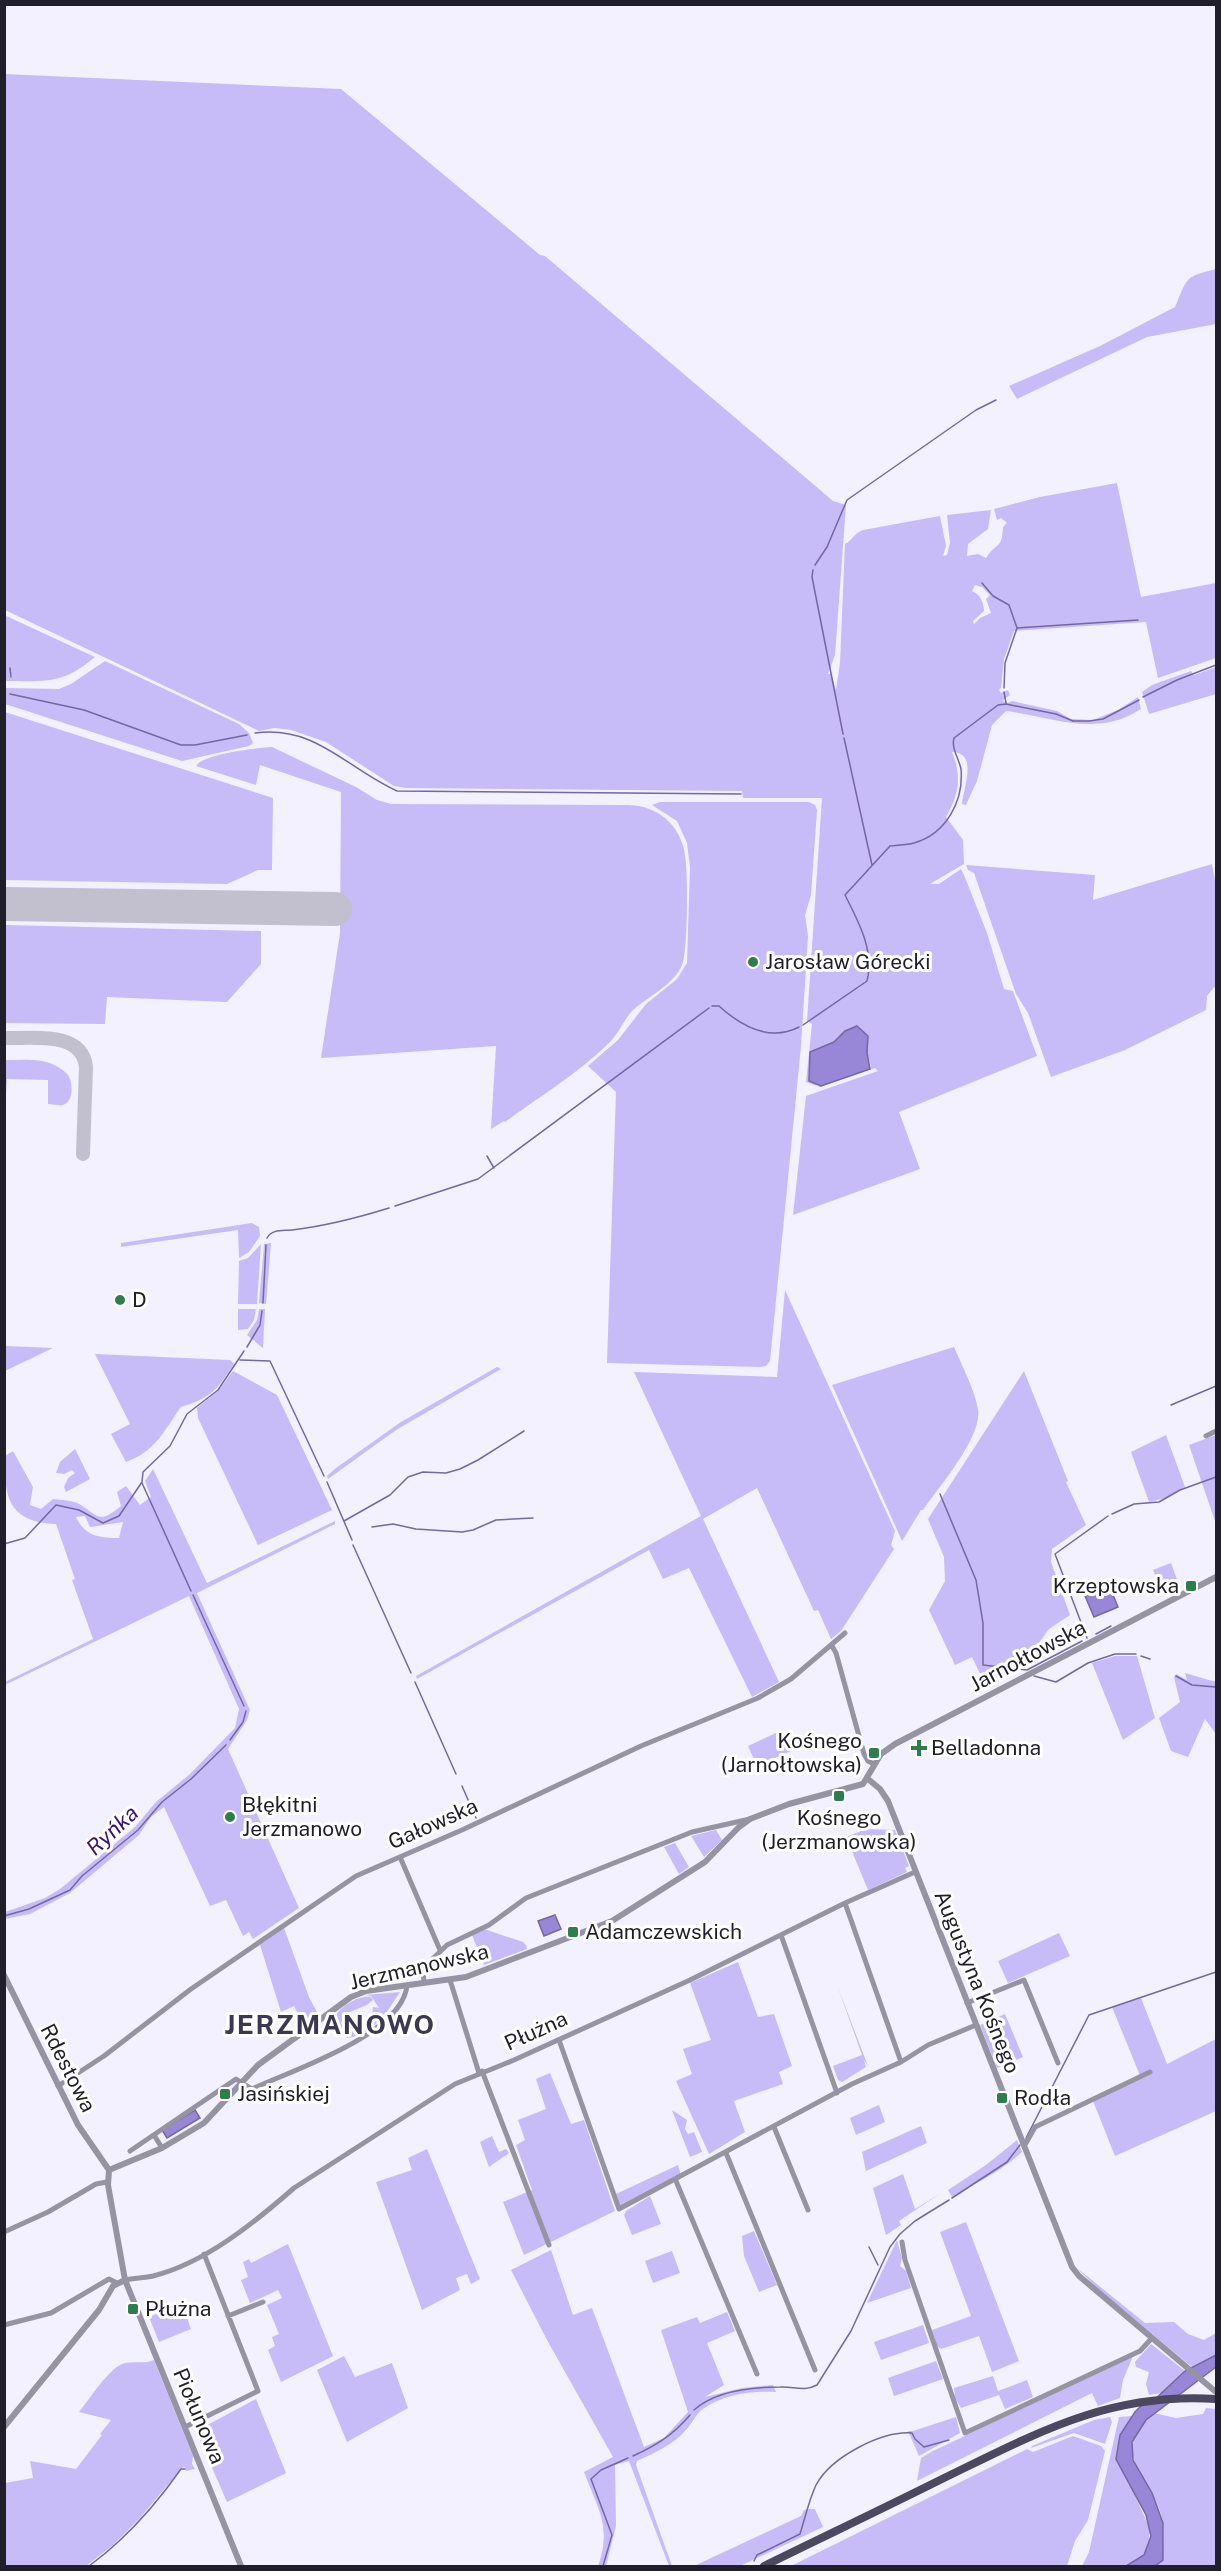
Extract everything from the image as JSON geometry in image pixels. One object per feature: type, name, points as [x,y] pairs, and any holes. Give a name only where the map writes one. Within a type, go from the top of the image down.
[{"type":"main road","points":[[764,2566],[1028,2437],[1095,2411],[1160,2399],[1216,2399]]},
{"type":"street","points":[[1206,1436],[1216,1431]]},
{"type":"street","name":"Jarnołtowska","points":[[868,1779],[881,1754],[896,1744],[1216,1577]]},
{"type":"street","name":"Gałowska","points":[[58,2086],[98,2060],[179,1998],[346,1882],[641,1746],[758,1698],[791,1679],[845,1633]]},
{"type":"street","points":[[832,1646],[864,1754],[868,1761],[874,1764]]},
{"type":"street","name":"Jerzmanowska","points":[[109,2170],[162,2148],[213,2116],[258,2065],[300,2036],[344,2001],[366,1991],[450,1980],[483,1972],[617,1918],[705,1862],[750,1819],[789,1804],[858,1787],[868,1779]]},
{"type":"street","name":"Augustyna Kośnego","points":[[868,1779],[886,1796],[1074,2270],[1216,2392]]},
{"type":"street","points":[[424,1983],[423,1968],[440,1950],[458,1938],[489,1925],[526,1898],[693,1832],[750,1819]]},
{"type":"street","points":[[720,1827],[729,1838]]},
{"type":"street","points":[[400,1857],[440,1950]]},
{"type":"street","name":"Płużna","points":[[125,2280],[154,2275],[204,2254],[273,2207],[294,2188],[441,2092],[481,2072],[514,2060],[690,1980],[845,1903],[915,1872]]},
{"type":"street","points":[[845,1903],[901,2062]]},
{"type":"street","points":[[781,1935],[837,2093]]},
{"type":"street","name":"Rdestowa","points":[[4,1975],[82,2132],[109,2170]]},
{"type":"street","points":[[450,1980],[481,2072],[549,2245]]},
{"type":"street","points":[[967,2003],[1024,1980],[1058,2063]]},
{"type":"street","points":[[130,2151],[154,2135],[160,2128],[236,2079],[252,2089],[277,2080],[368,2035],[394,2011],[407,1985]]},
{"type":"street","points":[[559,2040],[619,2209],[676,2181],[837,2093],[901,2062],[928,2045],[976,2025]]},
{"type":"street","points":[[1023,2144],[1026,2143],[1035,2127],[1150,2072]]},
{"type":"street","points":[[774,2127],[808,2210]]},
{"type":"street","points":[[154,2135],[162,2148]]},
{"type":"street","points":[[726,2154],[815,2370]]},
{"type":"street","points":[[4,2427],[99,2310],[117,2283],[125,2280],[107,2182],[109,2170]]},
{"type":"street","points":[[676,2181],[757,2374]]},
{"type":"street","points":[[4,2232],[48,2212],[96,2184],[107,2182]]},
{"type":"street","points":[[902,2242],[905,2260],[965,2433],[1140,2350],[1152,2338]]},
{"type":"street","points":[[185,2427],[258,2391],[204,2254]]},
{"type":"street","points":[[4,2325],[51,2313],[109,2279],[117,2283]]},
{"type":"street","name":"Piołunowa","points":[[125,2280],[241,2566]]},
{"type":"street","points":[[228,2316],[263,2302]]},
{"type":"shaded area","points":[[4,74],[341,89],[540,255],[545,256],[833,501],[846,505],[835,655],[828,674],[831,674],[836,690],[840,663],[845,544],[863,530],[940,516],[946,546],[943,556],[947,555],[950,543],[947,515],[991,510],[988,529],[968,544],[967,556],[978,554],[986,558],[1000,542],[1003,527],[1007,523],[1001,518],[997,520],[994,509],[1040,497],[1117,483],[1141,597],[1216,583],[1216,658],[1158,678],[1146,622],[1014,631],[1004,659],[999,690],[1001,693],[1008,690],[1010,695],[1002,701],[1057,711],[1071,719],[1093,720],[1118,710],[1138,697],[1141,709],[1124,718],[1091,724],[1057,721],[1006,711],[992,725],[977,781],[966,805],[962,804],[968,772],[967,765],[965,758],[952,752],[957,769],[958,785],[954,801],[946,817],[963,840],[964,864],[930,884],[939,884],[961,869],[987,933],[1004,989],[1013,991],[1037,1056],[899,1112],[920,1169],[793,1215],[806,1096],[878,1071],[875,1068],[820,1087],[817,1086],[806,1082],[812,1024],[807,1021],[822,798],[743,798],[742,791],[406,788],[394,786],[326,742],[291,730],[274,728],[259,731],[5,610]],"holes":[[[975,585],[982,587],[990,595],[986,599],[991,613],[974,624],[973,621],[984,611],[981,599],[972,591]],[[839,1036],[867,1041],[867,1053],[871,1067],[817,1086],[809,1076],[810,1052],[834,1042]]]},
{"type":"shaded area","points":[[1216,269],[1216,324],[1147,337],[1017,399],[1009,386],[1100,346],[1175,307],[1188,280],[1198,274]]},
{"type":"shaded area","points":[[4,615],[95,657],[73,673],[53,680],[5,681]]},
{"type":"shaded area","points":[[105,661],[239,724],[249,733],[253,743],[249,746],[182,761],[5,704],[5,688],[59,689],[71,684]]},
{"type":"shaded area","points":[[1216,667],[1216,694],[1149,714],[1142,692],[1152,685],[1191,671],[1194,675]]},
{"type":"shaded area","points":[[5,712],[273,798],[272,870],[258,870],[227,884],[5,880]]},
{"type":"shaded area","points":[[272,747],[356,787],[377,800],[391,804],[629,805],[650,809],[667,819],[679,835],[683,845],[687,893],[682,965],[667,985],[632,1011],[612,1040],[596,1055],[505,1122],[491,1129],[496,1046],[321,1058],[340,933],[341,792],[260,765],[256,785],[196,766],[219,755]]},
{"type":"shaded area","points":[[660,802],[809,802],[815,805],[817,810],[811,895],[805,915],[808,936],[801,1046],[770,1361],[766,1366],[760,1367],[607,1363],[616,1092],[588,1066],[618,1040],[646,1004],[677,979],[687,963],[690,867],[687,843],[677,821],[652,805]]},
{"type":"shaded area","points":[[1212,864],[1216,886],[1216,985],[1207,996],[1206,1010],[1125,1050],[1051,1077],[1028,1013],[1016,994],[974,873],[968,870],[966,865],[1095,875],[1093,900]]},
{"type":"shaded area","points":[[5,925],[261,931],[261,964],[227,1002],[107,997],[105,1024],[5,1023]]},
{"type":"shaded area","points":[[857,1026],[868,1036],[867,1053],[870,1069],[821,1086],[809,1081],[810,1052],[834,1042],[845,1031]]},
{"type":"shaded area","points":[[5,1060],[41,1061],[58,1067],[70,1078],[72,1092],[69,1100],[63,1105],[48,1104],[48,1080],[7,1079],[5,1095]]},
{"type":"shaded area","points":[[252,1223],[259,1227],[260,1236],[249,1252],[239,1258],[238,1230],[121,1247],[121,1243]]},
{"type":"shaded area","points":[[271,1243],[266,1304],[259,1303],[264,1244]]},
{"type":"shaded area","points":[[261,1244],[257,1304],[238,1304],[239,1261],[248,1258]]},
{"type":"shaded area","points":[[785,1290],[895,1531],[891,1545],[894,1549],[841,1631],[831,1639],[818,1610],[814,1611],[757,1488],[703,1519],[779,1682],[752,1697],[689,1568],[663,1579],[649,1550],[417,1679],[416,1676],[701,1516],[634,1372],[777,1377]]},
{"type":"shaded area","points":[[238,1309],[256,1309],[254,1320],[248,1329],[238,1330]]},
{"type":"shaded area","points":[[259,1309],[265,1309],[263,1348],[247,1335],[257,1320]]},
{"type":"shaded area","points":[[5,1346],[53,1348],[5,1371]]},
{"type":"shaded area","points":[[954,1347],[974,1393],[978,1420],[967,1447],[921,1510],[902,1541],[832,1385]]},
{"type":"shaded area","points":[[95,1354],[230,1360],[234,1364],[212,1392],[200,1400],[181,1407],[152,1446],[136,1458],[126,1462],[111,1434],[130,1424]]},
{"type":"shaded area","points":[[497,1367],[501,1369],[396,1430],[328,1479],[327,1476],[336,1468],[401,1422]]},
{"type":"shaded area","points":[[233,1371],[277,1395],[332,1510],[258,1545],[198,1418],[197,1408],[219,1390]]},
{"type":"shaded area","points":[[1024,1371],[1068,1481],[1066,1482],[1086,1525],[1052,1549],[1051,1562],[1070,1615],[1049,1629],[1039,1643],[1041,1657],[987,1688],[972,1657],[955,1665],[929,1610],[945,1581],[944,1557],[928,1519]]},
{"type":"shaded area","points":[[1166,1435],[1185,1487],[1166,1498],[1149,1502],[1131,1452]]},
{"type":"shaded area","points":[[1216,1435],[1216,1524],[1189,1445]]},
{"type":"shaded area","points":[[75,1449],[90,1479],[66,1492],[64,1487],[68,1478],[75,1473],[72,1470],[64,1474],[56,1473],[60,1462]]},
{"type":"shaded area","points":[[13,1451],[33,1487],[30,1505],[41,1509],[53,1499],[67,1500],[78,1503],[100,1517],[109,1515],[121,1506],[117,1492],[126,1486],[140,1505],[151,1497],[145,1481],[153,1469],[207,1583],[335,1521],[335,1524],[197,1593],[250,1710],[247,1720],[228,1749],[299,1908],[253,1939],[249,1932],[243,1936],[226,1900],[210,1906],[164,1807],[151,1817],[139,1835],[70,1893],[30,1914],[5,1919],[5,1912],[45,1898],[60,1889],[135,1827],[156,1802],[190,1774],[235,1728],[239,1709],[189,1596],[5,1685],[5,1682],[93,1639],[72,1580],[75,1579],[56,1524],[28,1518],[12,1505],[6,1484],[5,1456]],"holes":[[[85,1516],[90,1527],[123,1522],[119,1538],[105,1537],[88,1532],[76,1517]]]},
{"type":"shaded area","points":[[1171,1563],[1180,1588],[1164,1596],[1153,1570]]},
{"type":"shaded area","points":[[1109,1585],[1118,1607],[1094,1617],[1085,1596]]},
{"type":"shaded area","points":[[1115,1656],[1137,1656],[1155,1718],[1123,1740],[1092,1663]]},
{"type":"shaded area","points":[[1185,1673],[1216,1682],[1216,1734],[1205,1719],[1188,1757],[1171,1751],[1159,1718],[1180,1702],[1174,1677],[1176,1674],[1187,1680]]},
{"type":"shaded area","points":[[780,1731],[791,1751],[757,1766],[748,1746]]},
{"type":"shaded area","points":[[866,1829],[895,1830],[909,1866],[905,1868],[907,1872],[868,1890],[846,1837]]},
{"type":"shaded area","points":[[716,1830],[722,1840],[704,1857],[691,1836]]},
{"type":"shaded area","points":[[675,1843],[689,1867],[679,1874],[664,1847]]},
{"type":"shaded area","points":[[555,1915],[561,1929],[544,1936],[538,1921]]},
{"type":"shaded area","points":[[284,1928],[309,1997],[319,2016],[305,2028],[294,2006],[281,2012],[260,1945]]},
{"type":"shaded area","points":[[484,1929],[523,1942],[527,1949],[484,1965],[472,1935]]},
{"type":"shaded area","points":[[1059,1933],[1070,1956],[1008,1983],[998,1961]]},
{"type":"shaded area","points":[[738,1962],[758,2017],[774,2014],[792,2066],[779,2072],[783,2084],[734,2101],[745,2132],[709,2154],[676,2081],[692,2074],[683,2049],[711,2040],[690,1983]]},
{"type":"shaded area","points":[[837,1985],[868,2066],[864,2060],[866,2067],[842,2082],[838,2080],[833,2066],[862,2055]]},
{"type":"shaded area","points":[[400,1992],[383,2018],[381,2017],[362,2034],[347,2038],[336,2024],[335,2016],[346,2005],[356,1999],[371,1997],[373,2000],[352,2011],[341,2023],[346,2032],[361,2027],[358,2023],[372,2015],[373,2007],[379,2008],[371,1996],[365,1995]]},
{"type":"shaded area","points":[[1141,1998],[1167,2064],[1216,2039],[1216,2111],[1115,2156],[1093,2101],[1141,2078],[1112,2007]]},
{"type":"shaded area","points":[[1005,2014],[1023,2057],[997,2068],[980,2025]]},
{"type":"shaded area","points":[[550,2073],[571,2124],[584,2120],[615,2211],[524,2255],[503,2202],[532,2190],[516,2145],[525,2140],[518,2120],[546,2109],[536,2079]]},
{"type":"shaded area","points":[[879,2105],[885,2122],[856,2135],[850,2118]]},
{"type":"shaded area","points":[[195,2110],[200,2118],[167,2138],[162,2130]]},
{"type":"shaded area","points":[[672,2110],[687,2120],[685,2129],[688,2134],[694,2132],[702,2152],[690,2157]]},
{"type":"shaded area","points":[[921,2126],[927,2143],[866,2171],[862,2152]]},
{"type":"shaded area","points":[[492,2136],[499,2152],[506,2149],[509,2153],[489,2167],[480,2142]]},
{"type":"shaded area","points":[[1017,2140],[1022,2152],[996,2171],[952,2197],[948,2190],[986,2165]]},
{"type":"shaded area","points":[[427,2149],[480,2279],[471,2284],[467,2274],[456,2278],[460,2290],[422,2310],[376,2182],[412,2170],[408,2158]]},
{"type":"shaded area","points":[[678,2165],[681,2175],[620,2207],[616,2194]]},
{"type":"shaded area","points":[[903,2174],[915,2209],[941,2193],[899,2221],[901,2225],[886,2235],[873,2188]]},
{"type":"shaded area","points":[[650,2196],[661,2224],[632,2235],[624,2215],[626,2211]]},
{"type":"shaded area","points":[[966,2222],[1019,2361],[992,2372],[979,2336],[941,2349],[937,2346],[932,2330],[971,2316],[940,2232]]},
{"type":"shaded area","points":[[754,2231],[777,2285],[759,2292],[744,2256],[742,2236]]},
{"type":"shaded area","points":[[897,2240],[902,2258],[900,2266],[906,2271],[911,2288],[867,2303]]},
{"type":"shaded area","points":[[288,2244],[333,2356],[281,2382],[268,2350],[275,2346],[272,2337],[279,2334],[267,2305],[282,2298],[278,2290],[250,2303],[241,2280],[248,2277],[243,2262],[249,2259],[251,2263]]},
{"type":"shaded area","points":[[551,2250],[573,2315],[592,2308],[644,2447],[664,2438],[688,2412],[661,2330],[697,2317],[700,2323],[727,2312],[735,2331],[707,2343],[724,2385],[705,2397],[742,2388],[773,2385],[776,2392],[738,2394],[711,2404],[701,2411],[675,2440],[637,2461],[636,2465],[672,2566],[669,2566],[629,2461],[615,2465],[616,2526],[606,2566],[598,2566],[604,2540],[602,2518],[584,2472],[613,2457],[547,2340],[511,2270]]},
{"type":"shaded area","points":[[672,2251],[680,2273],[653,2283],[645,2261]]},
{"type":"shaded area","points":[[1077,2268],[1145,2323],[1174,2322],[1188,2334],[1204,2340],[1216,2333],[1216,2355],[1192,2367],[1098,2289]]},
{"type":"shaded area","points":[[182,2303],[191,2329],[159,2342],[149,2317]]},
{"type":"shaded area","points":[[923,2325],[929,2343],[881,2360],[874,2342]]},
{"type":"shaded area","points":[[1151,2344],[1185,2371],[1161,2393],[1149,2395],[1146,2384],[1149,2372],[1136,2367],[1135,2362]]},
{"type":"shaded area","points":[[1216,2355],[1216,2367],[1146,2420],[1132,2442],[1133,2460],[1152,2493],[1163,2523],[1163,2560],[1155,2566],[1126,2566],[1144,2555],[1151,2536],[1146,2515],[1116,2459],[1120,2435],[1144,2403],[1153,2401],[1185,2371]]},
{"type":"shaded area","points":[[344,2356],[355,2377],[392,2363],[408,2408],[347,2442],[317,2370]]},
{"type":"shaded area","points":[[1133,2356],[1123,2380],[1120,2398],[1098,2406],[1092,2393],[917,2481],[921,2458],[933,2451]]},
{"type":"shaded area","points":[[154,2360],[193,2456],[192,2464],[195,2469],[186,2471],[185,2467],[182,2468],[139,2519],[113,2545],[86,2566],[5,2566],[5,2483],[33,2478],[30,2461],[76,2469],[111,2420],[79,2412],[106,2377],[119,2365]]},
{"type":"shaded area","points":[[936,2361],[943,2379],[894,2396],[888,2378]]},
{"type":"shaded area","points":[[993,2376],[998,2391],[1027,2380],[1033,2397],[1005,2409],[999,2395],[961,2408],[955,2398],[954,2388]]},
{"type":"shaded area","points":[[256,2399],[286,2473],[227,2502],[196,2431]]},
{"type":"shaded area","points":[[1206,2408],[1216,2409],[1216,2566],[1155,2566],[1163,2559],[1163,2521],[1158,2505],[1136,2466],[1133,2441],[1140,2428],[1154,2413],[1176,2418],[1203,2414]]},
{"type":"shaded area","points":[[1132,2416],[1120,2435],[1123,2469],[1150,2529],[1148,2549],[1138,2561],[1126,2566],[1082,2566],[1089,2552],[1119,2417]]},
{"type":"shaded area","points":[[956,2417],[960,2433],[919,2456],[908,2431]]},
{"type":"shaded area","points":[[1110,2417],[1112,2422],[1105,2444],[1074,2433],[1031,2448],[1094,2420]]},
{"type":"shaded area","points":[[1073,2436],[1101,2446],[1105,2451],[1088,2520],[1075,2541],[1067,2566],[791,2566],[1027,2449],[1033,2452]]},
{"type":"shaded area","points":[[815,2509],[823,2527],[740,2566],[694,2566],[801,2516],[804,2510]]},
{"type":"waterway","points":[[815,565],[827,547],[847,500],[976,410],[996,400]]},
{"type":"waterway","points":[[813,570],[812,577],[843,734]]},
{"type":"waterway","points":[[982,583],[993,596],[1009,605],[1017,628],[1005,663],[1004,688]]},
{"type":"waterway","points":[[1017,628],[1138,620]]},
{"type":"waterway","points":[[1143,697],[1177,680],[1216,665]]},
{"type":"waterway","points":[[10,668],[11,677]]},
{"type":"waterway","points":[[1004,692],[1006,703]]},
{"type":"waterway","points":[[10,694],[84,710],[181,745],[195,745],[247,735]]},
{"type":"waterway","points":[[803,1025],[867,981],[869,970],[867,947],[845,895],[890,846],[911,844],[925,839],[944,824],[951,815],[961,781],[961,769],[954,750],[954,738],[998,705],[1006,704],[1056,714],[1073,721],[1089,721],[1103,719],[1139,700]]},
{"type":"waterway","points":[[255,733],[277,732],[296,735],[330,750],[397,791],[741,794]]},
{"type":"waterway","points":[[844,738],[872,865]]},
{"type":"waterway","points":[[712,1006],[719,1006],[737,1020],[756,1030],[777,1033],[799,1027]]},
{"type":"waterway","points":[[395,1206],[478,1179],[709,1008]]},
{"type":"waterway","points":[[487,1156],[494,1168]]},
{"type":"waterway","points":[[267,1238],[278,1231],[329,1224],[389,1208]]},
{"type":"waterway","points":[[263,1303],[266,1245]]},
{"type":"waterway","points":[[247,1347],[260,1325],[262,1311]]},
{"type":"waterway","name":"Ryńka","points":[[4,1544],[25,1538],[56,1505],[79,1510],[103,1523],[119,1516],[142,1482],[143,1472],[170,1446],[187,1414],[218,1390],[244,1351]]},
{"type":"waterway","points":[[240,1360],[270,1361],[324,1476]]},
{"type":"waterway","points":[[1171,1405],[1216,1386]]},
{"type":"waterway","points":[[344,1521],[390,1495],[408,1477],[423,1472],[446,1473],[460,1469],[524,1431]]},
{"type":"waterway","points":[[1112,1514],[1134,1504],[1159,1502],[1180,1490],[1216,1477]]},
{"type":"waterway","points":[[327,1482],[352,1540]]},
{"type":"waterway","name":"Ryńka","points":[[142,1483],[191,1591]]},
{"type":"waterway","points":[[940,1494],[976,1580],[983,1623],[983,1665],[1027,1670],[1082,1641]]},
{"type":"waterway","points":[[1087,1638],[1055,1554],[1108,1516]]},
{"type":"waterway","points":[[372,1527],[393,1524],[416,1529],[462,1532],[496,1520],[533,1518]]},
{"type":"waterway","points":[[353,1545],[411,1673]]},
{"type":"waterway","name":"Ryńka","points":[[193,1595],[244,1706]]},
{"type":"waterway","points":[[1096,1634],[1111,1626]]},
{"type":"waterway","points":[[1034,1676],[1056,1682],[1088,1663],[1115,1654],[1136,1654]]},
{"type":"waterway","points":[[1141,1656],[1150,1659]]},
{"type":"waterway","points":[[1176,1676],[1192,1685],[1216,1687]]},
{"type":"waterway","points":[[415,1682],[456,1774]]},
{"type":"waterway","name":"Ryńka","points":[[230,1740],[243,1722],[246,1711]]},
{"type":"waterway","name":"Ryńka","points":[[4,1916],[29,1909],[70,1890],[82,1876],[138,1830],[162,1802],[191,1779],[226,1745]]},
{"type":"waterway","points":[[462,1786],[476,1818]]},
{"type":"waterway","points":[[1026,2138],[1089,2015],[1216,1972]]},
{"type":"waterway","points":[[952,2198],[1007,2162],[1020,2145]]},
{"type":"waterway","points":[[694,2410],[712,2398],[734,2391],[769,2387],[808,2388],[817,2385],[851,2331],[890,2247],[900,2234],[915,2221],[949,2200]]},
{"type":"waterway","points":[[869,2247],[878,2265]]},
{"type":"waterway","points":[[633,2456],[664,2439],[690,2415]]},
{"type":"waterway","points":[[754,2561],[757,2555],[800,2534],[816,2485],[823,2475],[845,2456],[886,2436],[912,2433],[924,2447],[949,2440]]},
{"type":"waterway","points":[[603,2566],[612,2535],[591,2479],[601,2470],[628,2458]]},
{"type":"waterway","points":[[89,2566],[128,2533],[161,2496],[181,2469],[185,2469]]},
{"type":"taxiway","points":[[4,1038],[54,1039],[75,1047],[82,1055],[86,1067],[83,1154]]},
{"type":"runway","points":[[4,904],[335,909]]},
{"type":"place","name":"Jarosław Górecki","points":[[753,962]]},
{"type":"place","name":"D","points":[[120,1300]]},
{"type":"place","name":"Krzeptowska","points":[[1191,1586]]},
{"type":"place","name":"Belladonna","points":[[919,1748]]},
{"type":"place","name":"Kośnego (Jarnołtowska)","points":[[874,1753]]},
{"type":"place","name":"Kośnego (Jerzmanowska)","points":[[839,1796]]},
{"type":"place","name":"Błękitni Jerzmanowo","points":[[230,1817]]},
{"type":"place","name":"Adamczewskich","points":[[573,1932]]},
{"type":"place","name":"Jasińskiej","points":[[225,2094]]},
{"type":"place","name":"Rodła","points":[[1002,2098]]},
{"type":"place","name":"Płużna","points":[[133,2309]]},
{"type":"district","name":"JERZMANOWO","points":[[330,2025]]}]
